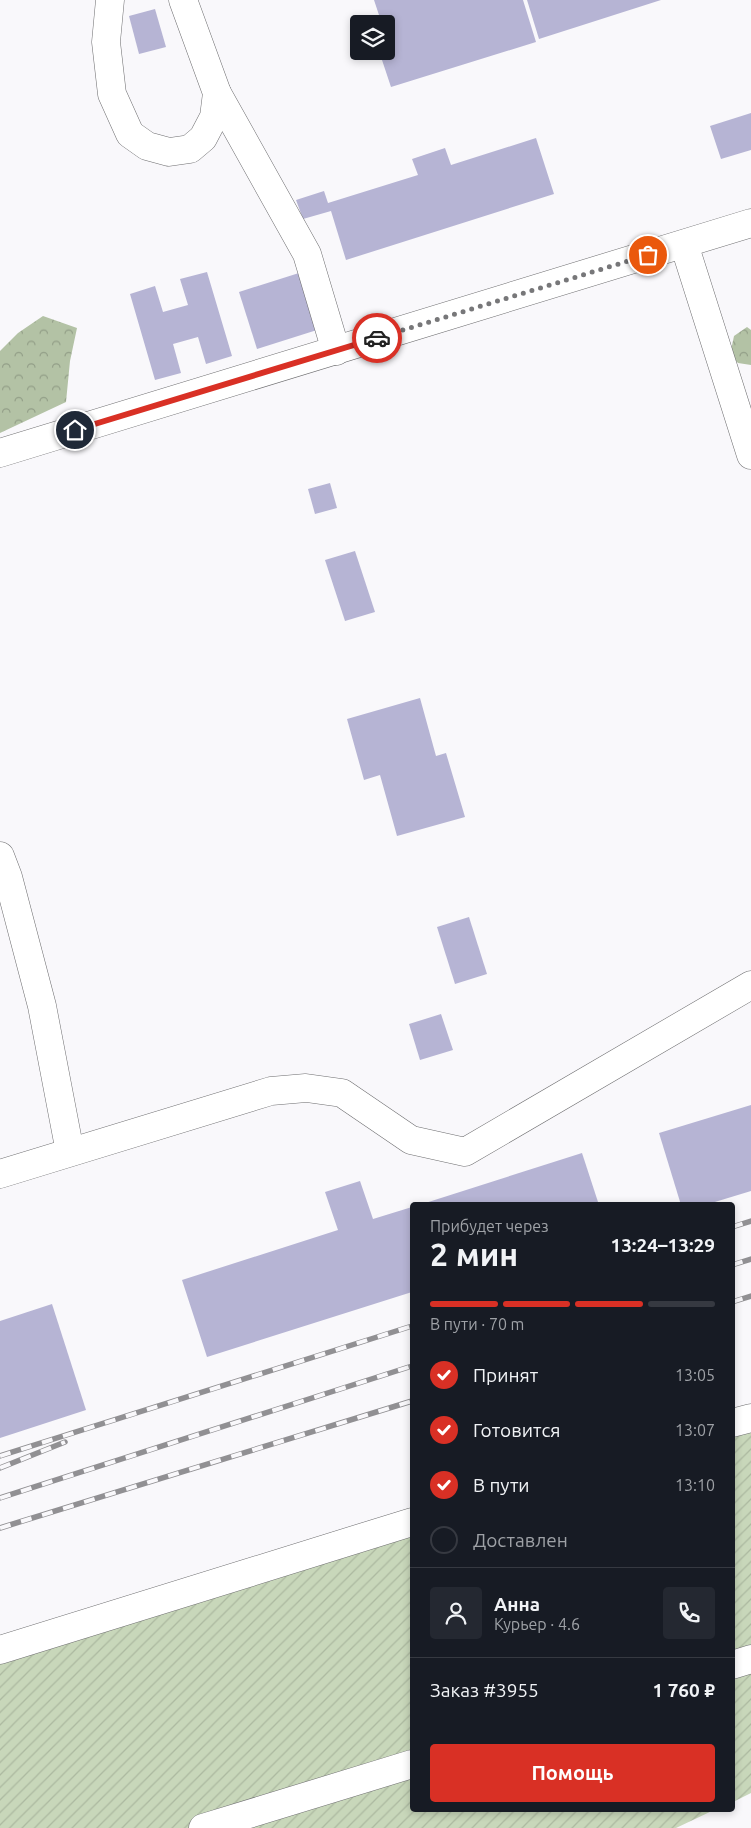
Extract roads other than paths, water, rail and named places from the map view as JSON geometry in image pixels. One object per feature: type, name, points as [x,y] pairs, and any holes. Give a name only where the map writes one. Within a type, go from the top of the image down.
[{"type":"street","points":[[110,0],[106,42],[112,94],[130,134],[147,146],[169,152],[190,149],[204,138],[214,117],[217,93]]},
{"type":"street","points":[[183,0],[217,93],[307,254],[336,351]]},
{"type":"street","points":[[0,453],[751,222]]},
{"type":"street","points":[[684,244],[751,455]]},
{"type":"street","points":[[0,856],[8,877],[42,1006],[70,1152]]},
{"type":"street","points":[[0,1174],[271,1091],[306,1088],[342,1094],[411,1140],[465,1152],[751,985]]},
{"type":"street","points":[[735,1422],[751,1418]]},
{"type":"street","points":[[0,1650],[410,1523]]},
{"type":"street","points":[[735,1664],[751,1659]]},
{"type":"street","points":[[203,1828],[410,1765]]},
{"type":"railway","points":[[735,1226],[751,1221]]},
{"type":"railway","points":[[735,1264],[751,1259]]},
{"type":"railway","points":[[735,1301],[751,1296]]},
{"type":"railway","points":[[0,1456],[410,1327]]},
{"type":"railway","points":[[0,1498],[410,1367]]},
{"type":"railway","points":[[0,1528],[410,1402]]},
{"type":"railway","points":[[0,1468],[65,1442]]}]
